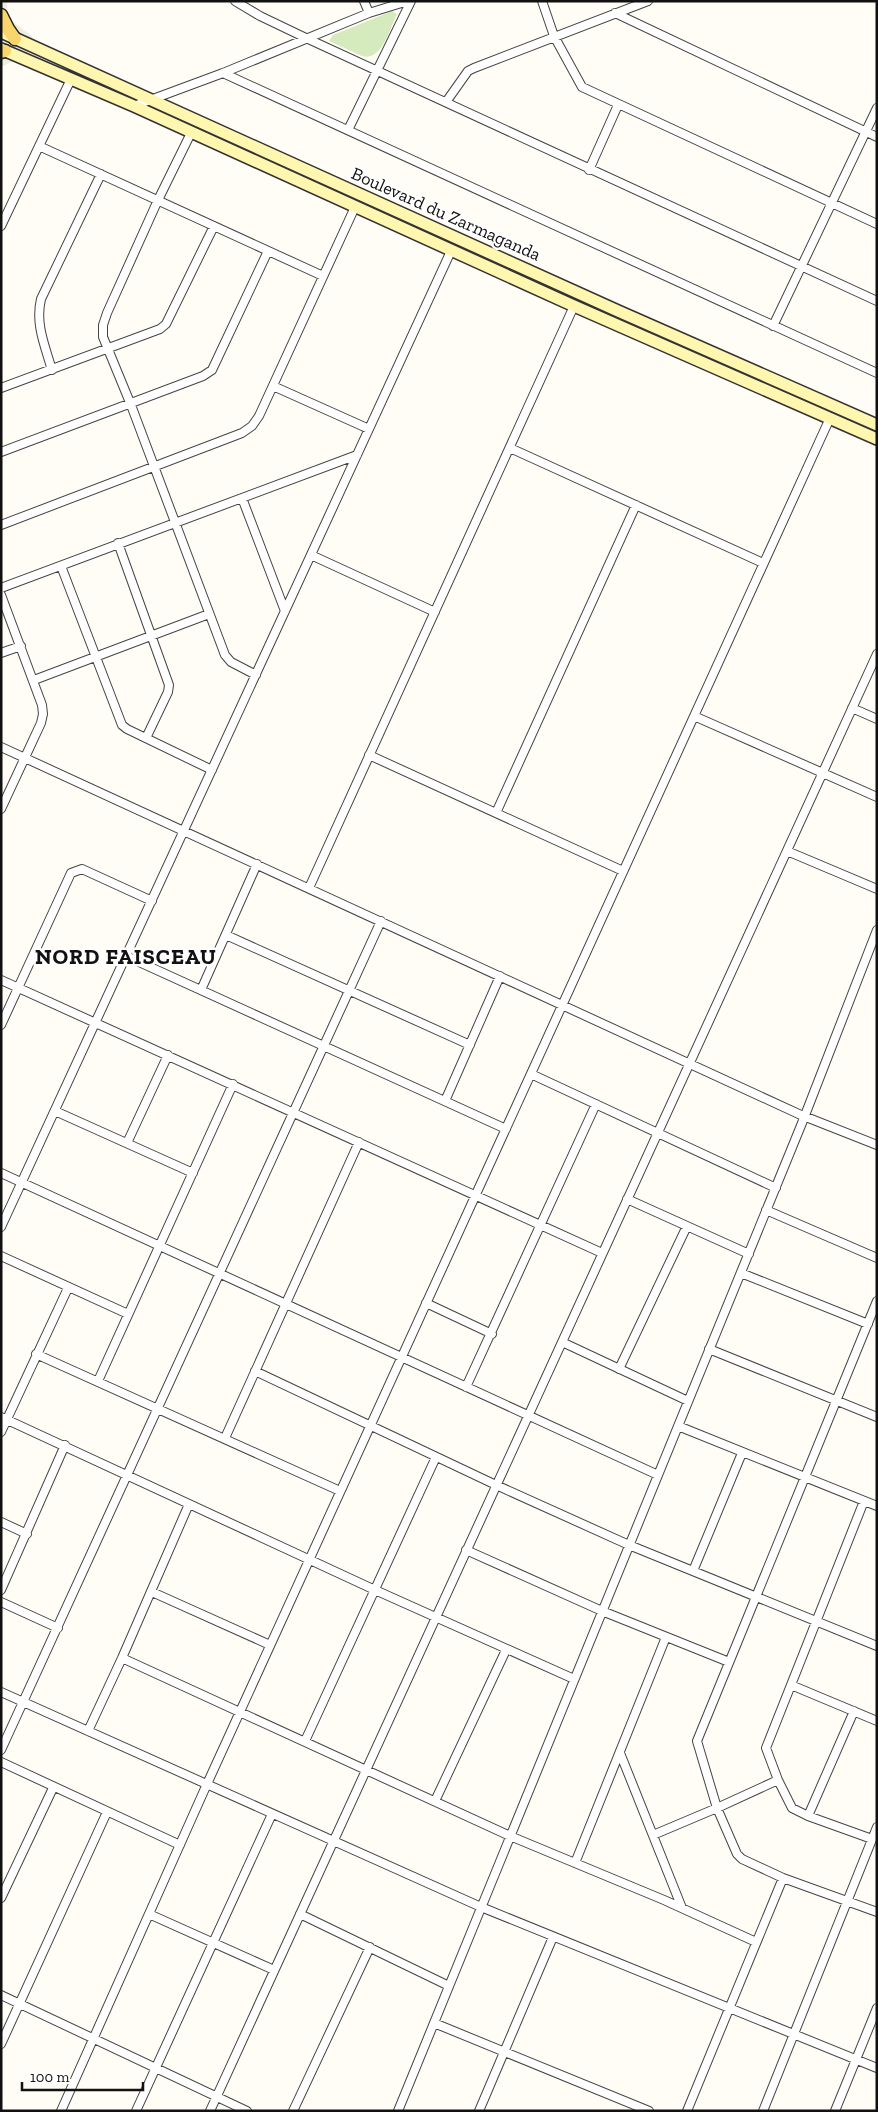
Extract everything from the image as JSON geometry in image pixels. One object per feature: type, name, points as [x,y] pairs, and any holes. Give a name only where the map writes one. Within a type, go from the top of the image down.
[{"type":"main road","points":[[1,15],[16,39]]},
{"type":"main road","name":"Boulevard du Zarmaganda","points":[[1,32],[877,426]]},
{"type":"main road","name":"Boulevard du Zarmaganda","points":[[2,51],[134,106],[574,306],[877,439]]},
{"type":"street","points":[[234,1],[306,38],[589,170],[802,265],[877,301]]},
{"type":"street","points":[[364,1],[369,13]]},
{"type":"street","points":[[134,106],[223,73],[369,13],[410,1]]},
{"type":"street","points":[[348,130],[410,1]]},
{"type":"street","points":[[542,1],[554,36],[582,87],[877,224]]},
{"type":"street","points":[[446,102],[468,72],[554,36],[648,1]]},
{"type":"street","points":[[615,13],[877,137]]},
{"type":"street","points":[[223,73],[877,373]]},
{"type":"street","points":[[1,226],[71,79]]},
{"type":"street","points":[[589,170],[618,105]]},
{"type":"street","points":[[773,326],[830,203],[877,108]]},
{"type":"street","points":[[191,133],[158,200],[102,325],[103,337],[131,405],[225,655],[231,662],[256,675]]},
{"type":"street","points":[[38,146],[323,276]]},
{"type":"street","points":[[52,370],[38,323],[41,299],[101,174]]},
{"type":"street","points":[[1,525],[242,433],[252,426],[260,416],[356,207]]},
{"type":"street","points":[[1,388],[160,329],[166,324],[214,226]]},
{"type":"street","points":[[1,1227],[451,250]]},
{"type":"street","points":[[1,452],[131,405],[204,376],[212,370],[268,251]]},
{"type":"street","points":[[309,888],[574,306]]},
{"type":"street","points":[[273,386],[369,429]]},
{"type":"street","points":[[61,2111],[270,1644],[830,418]]},
{"type":"street","points":[[510,448],[764,563]]},
{"type":"street","points":[[1,588],[357,455]]},
{"type":"street","points":[[242,498],[285,611]]},
{"type":"street","points":[[496,812],[636,505]]},
{"type":"street","points":[[118,543],[170,685],[146,738]]},
{"type":"street","points":[[311,555],[435,612]]},
{"type":"street","points":[[61,566],[118,719],[127,729],[212,770]]},
{"type":"street","points":[[1,596],[34,680],[43,714],[1,809]]},
{"type":"street","points":[[34,680],[209,614]]},
{"type":"street","points":[[1,654],[21,646]]},
{"type":"street","points":[[210,2111],[877,654]]},
{"type":"street","points":[[852,708],[877,719]]},
{"type":"street","points":[[694,716],[877,797]]},
{"type":"street","points":[[1,747],[805,1116],[877,1146]]},
{"type":"street","points":[[369,755],[623,871]]},
{"type":"street","points":[[787,851],[877,889]]},
{"type":"street","points":[[201,990],[257,864]]},
{"type":"street","points":[[1,1025],[71,873],[82,869],[152,901]]},
{"type":"street","points":[[1,1750],[25,1702],[381,921]]},
{"type":"street","points":[[398,2111],[776,1188],[877,930]]},
{"type":"street","points":[[226,935],[470,1046]]},
{"type":"street","points":[[126,956],[506,1128]]},
{"type":"street","points":[[445,1101],[500,976]]},
{"type":"street","points":[[1,980],[233,1084],[602,1254]]},
{"type":"street","points":[[127,1144],[168,1055]]},
{"type":"street","points":[[531,1074],[776,1188]]},
{"type":"street","points":[[98,1382],[233,1084]]},
{"type":"street","points":[[466,1387],[492,1334],[596,1104]]},
{"type":"street","points":[[55,1111],[192,1173]]},
{"type":"street","points":[[225,1438],[359,1142]]},
{"type":"street","points":[[1,1173],[658,1475]]},
{"type":"street","points":[[627,1199],[749,1254]]},
{"type":"street","points":[[766,1210],[877,1258]]},
{"type":"street","points":[[619,1369],[687,1226]]},
{"type":"street","points":[[1,1256],[128,1314]]},
{"type":"street","points":[[741,1273],[868,1324]]},
{"type":"street","points":[[1,1432],[4,1418],[68,1288]]},
{"type":"street","points":[[877,1301],[697,1741],[717,1808],[737,1854],[742,1859],[782,1878],[877,1912]]},
{"type":"street","points":[[426,1303],[492,1334]]},
{"type":"street","points":[[562,1342],[688,1401]]},
{"type":"street","points":[[710,1349],[877,1417]]},
{"type":"street","points":[[36,1354],[340,1491]]},
{"type":"street","points":[[255,1371],[496,1485],[629,1545],[877,1646]]},
{"type":"street","points":[[4,1418],[128,1474],[309,1560],[574,1679]]},
{"type":"street","points":[[678,1426],[877,1506]]},
{"type":"street","points":[[1,1590],[65,1446]]},
{"type":"street","points":[[694,1571],[742,1453]]},
{"type":"street","points":[[305,1741],[436,1456]]},
{"type":"street","points":[[864,1501],[766,1748],[778,1780],[792,1808],[808,1816],[872,1839]]},
{"type":"street","points":[[88,1731],[152,1592],[189,1504]]},
{"type":"street","points":[[1,1522],[27,1534]]},
{"type":"street","points":[[466,1550],[602,1611],[729,1662]]},
{"type":"street","points":[[152,1592],[270,1644]]},
{"type":"street","points":[[1,1602],[58,1628]]},
{"type":"street","points":[[575,1863],[666,1637]]},
{"type":"street","points":[[435,1801],[506,1650]]},
{"type":"street","points":[[122,1658],[510,1836],[682,1908],[756,1942]]},
{"type":"street","points":[[791,1685],[877,1721]]},
{"type":"street","points":[[1,1692],[481,1908],[877,2068]]},
{"type":"street","points":[[808,1816],[854,1711]]},
{"type":"street","points":[[620,1753],[682,1908]]},
{"type":"street","points":[[1,1762],[53,1788],[180,1845]]},
{"type":"street","points":[[653,1835],[778,1780]]},
{"type":"street","points":[[1,1898],[53,1788]]},
{"type":"street","points":[[1,2044],[107,1812]]},
{"type":"street","points":[[136,2111],[272,1814]]},
{"type":"street","points":[[762,2111],[877,1827]]},
{"type":"street","points":[[686,2111],[782,1878]]},
{"type":"street","points":[[149,1914],[274,1970]]},
{"type":"street","points":[[300,1914],[449,1986]]},
{"type":"street","points":[[479,2111],[553,1937]]},
{"type":"street","points":[[293,2111],[370,1947]]},
{"type":"street","points":[[1,1995],[246,2111]]},
{"type":"street","points":[[834,2111],[877,2008]]},
{"type":"street","points":[[434,2023],[649,2111]]},
{"type":"green space","points":[[392,11],[397,14],[388,35],[375,54],[362,56],[329,41],[333,35]]},
{"type":"shaded area","points":[[1,1],[7,1],[8,18],[32,36],[26,60],[16,60],[1,67]]},
{"type":"district","name":"NORD FAISCEAU","points":[[126,956]]}]
